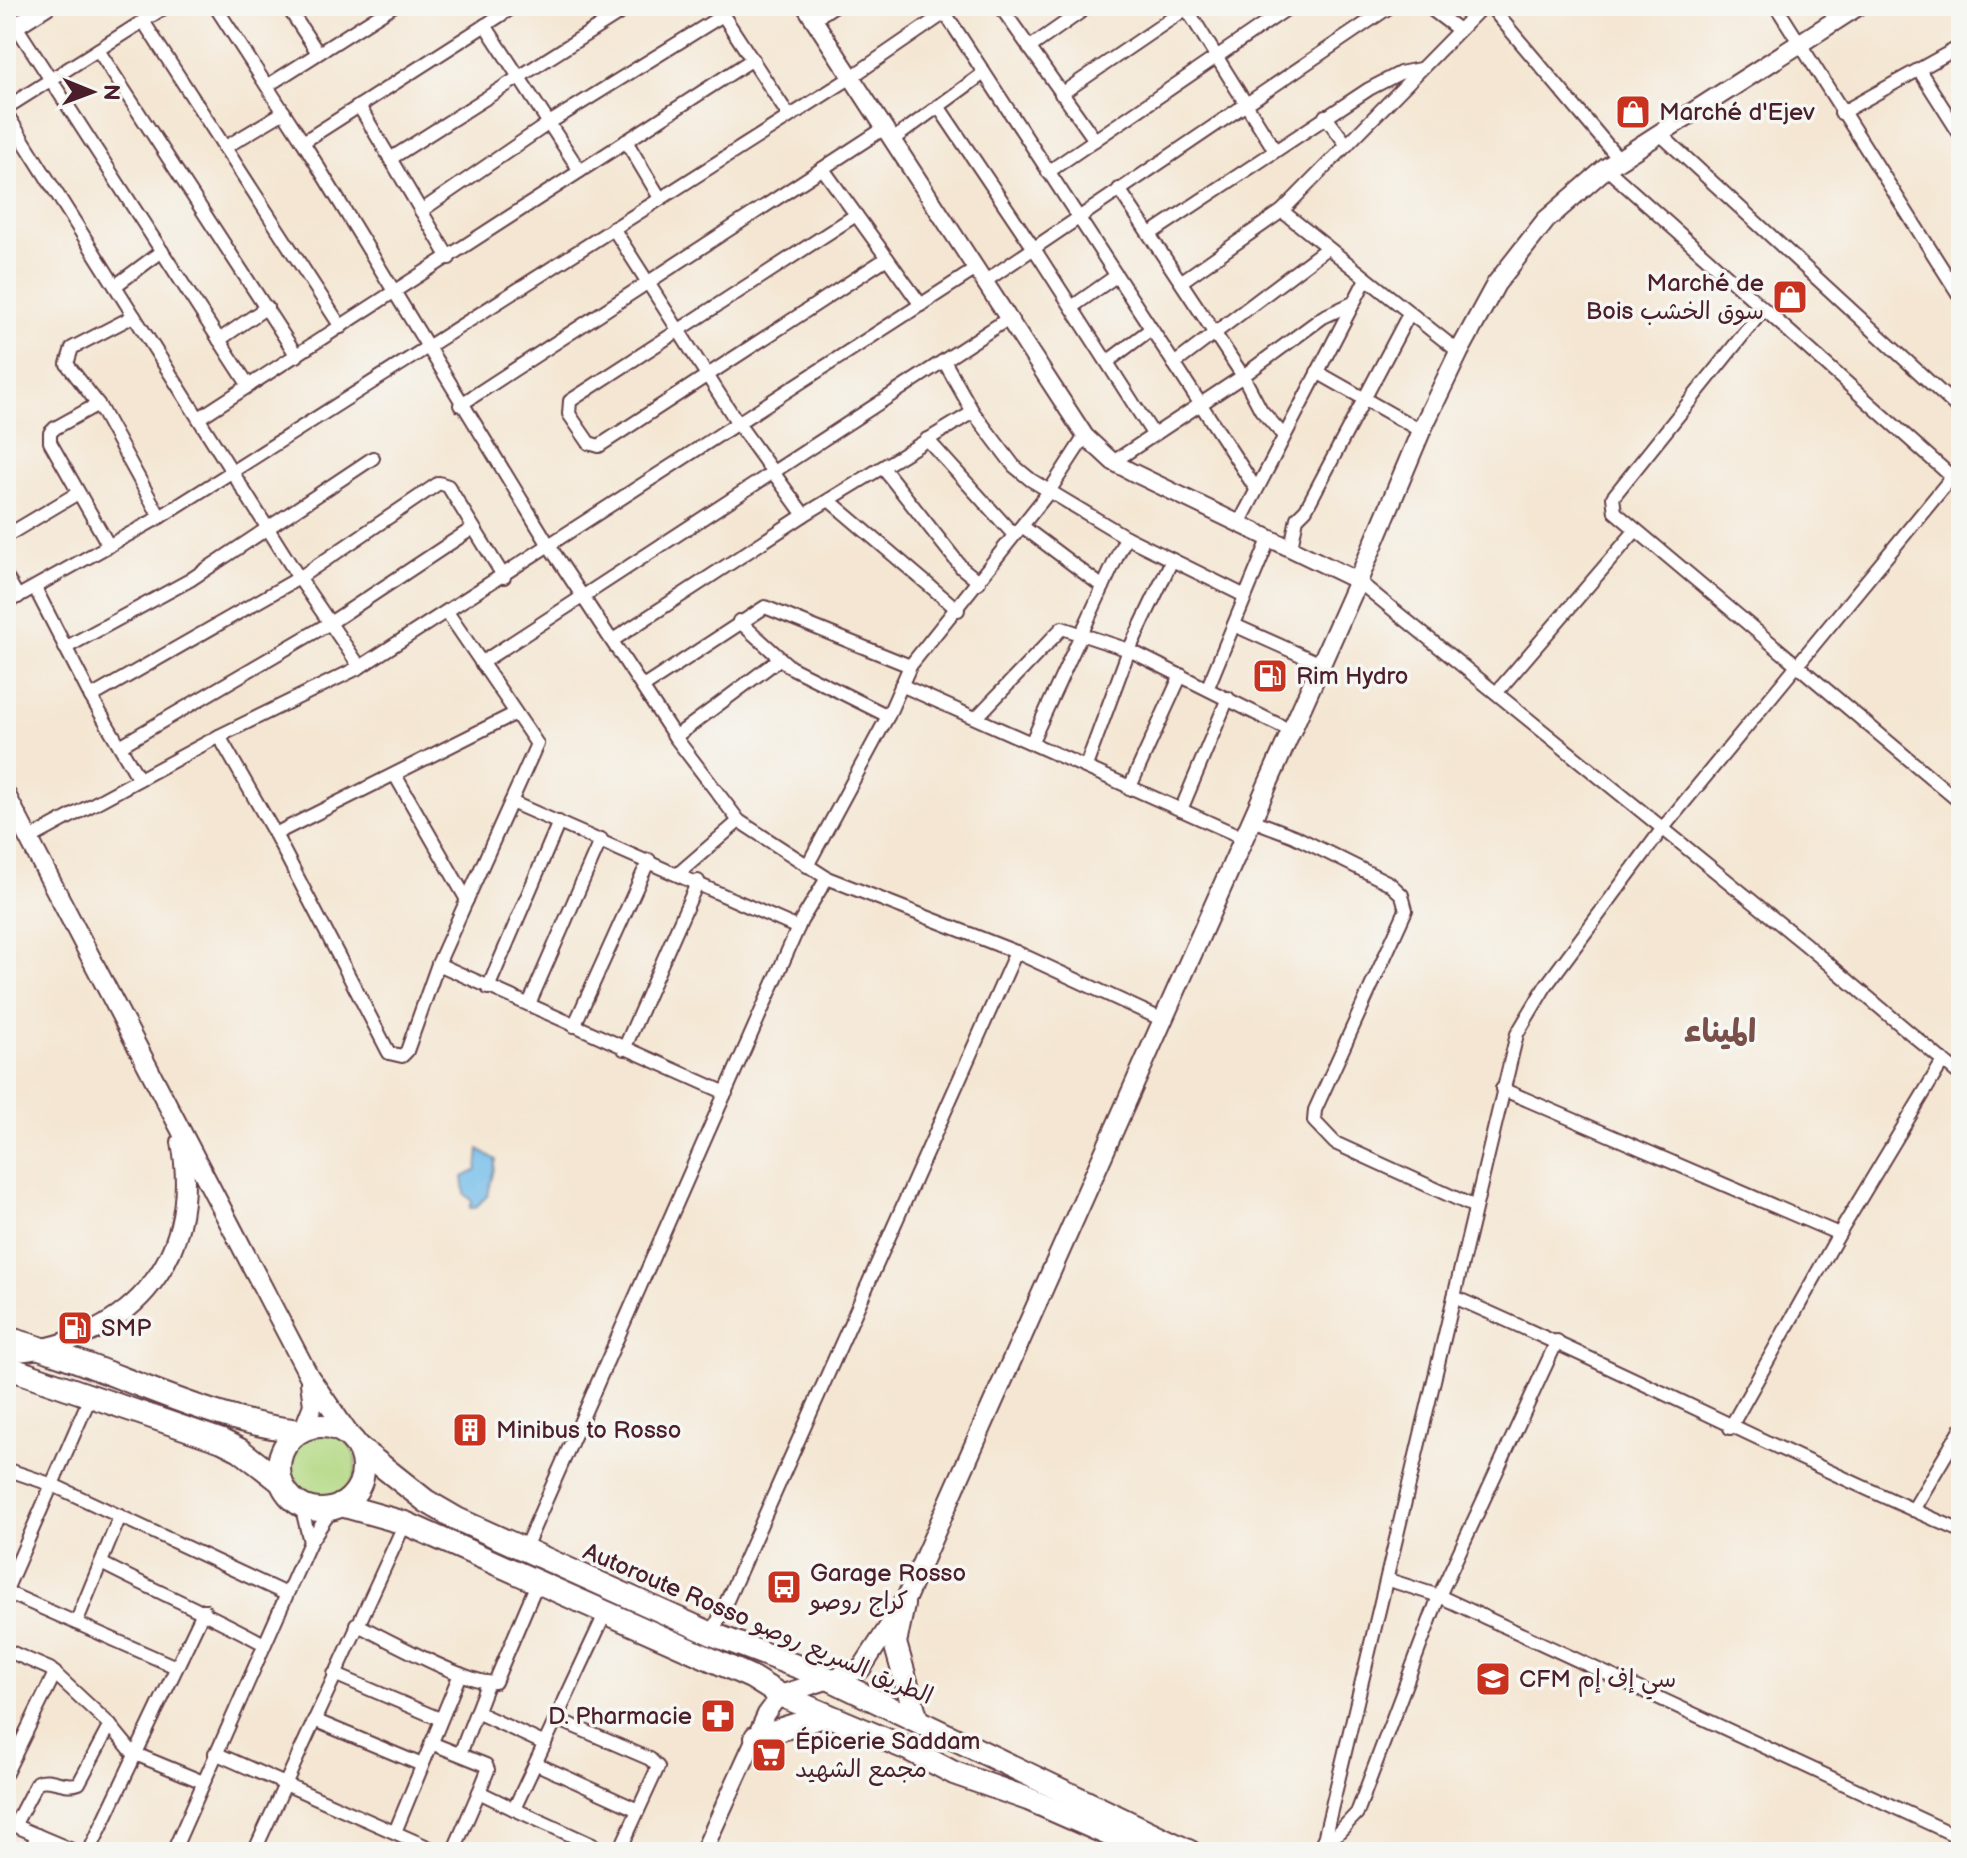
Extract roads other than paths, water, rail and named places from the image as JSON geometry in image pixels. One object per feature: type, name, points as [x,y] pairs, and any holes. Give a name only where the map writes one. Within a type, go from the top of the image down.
[{"type":"highway","points":[[6,1338],[44,1348],[253,1424],[302,1430],[330,1426],[356,1444],[363,1461],[361,1483],[337,1507],[316,1510],[301,1505],[287,1494],[281,1482],[240,1450],[222,1441],[6,1367]]},
{"type":"highway","points":[[281,1482],[281,1453],[302,1430]]},
{"type":"highway","name":"Autoroute Rosso الطريق السريع روصو","points":[[356,1444],[426,1501],[524,1550],[712,1634],[830,1679],[1136,1829],[1190,1852]]},
{"type":"highway","name":"Autoroute Rosso الطريق السريع روصو","points":[[337,1507],[405,1523],[751,1677],[780,1695],[908,1749],[954,1773],[1028,1799],[1149,1852]]},
{"type":"highway","points":[[903,1605],[895,1643],[917,1720]]},
{"type":"highway","points":[[756,1737],[827,1715]]},
{"type":"main road","points":[[780,1695],[861,1669],[903,1605],[1358,581],[1421,431],[1496,284],[1546,220],[1612,163],[1858,6]]},
{"type":"main road","points":[[6,795],[309,1376],[356,1444]]},
{"type":"main road","points":[[6,1353],[44,1348],[79,1338],[121,1317],[159,1277],[177,1235],[184,1199],[184,1160],[177,1124]]},
{"type":"main road","points":[[302,1430],[313,1405],[309,1376]]},
{"type":"street","points":[[47,6],[11,29],[51,80],[249,386]]},
{"type":"street","points":[[167,6],[6,111],[299,578],[360,667]]},
{"type":"street","points":[[215,6],[303,142],[460,405],[550,547],[675,737],[739,821],[827,878],[1016,952],[1163,1020]]},
{"type":"street","points":[[287,6],[318,53]]},
{"type":"street","points":[[267,86],[393,6]]},
{"type":"street","points":[[303,142],[515,6]]},
{"type":"street","points":[[390,159],[631,6]]},
{"type":"street","points":[[834,6],[810,12],[1006,320],[1085,436],[1113,462],[1358,581],[1663,828],[1961,1076]]},
{"type":"street","points":[[1000,6],[1095,140]]},
{"type":"street","points":[[1029,48],[1089,6]]},
{"type":"street","points":[[1048,172],[1291,6]]},
{"type":"street","points":[[29,839],[219,736],[360,667],[504,577],[921,305],[1033,247],[1391,6]]},
{"type":"street","points":[[1427,6],[1459,30]]},
{"type":"street","points":[[1182,281],[1282,211],[1483,6]]},
{"type":"street","points":[[1322,1846],[1389,1580],[1517,1034],[1545,987],[1663,828],[1796,663],[1958,478],[1763,310],[1612,163],[1490,6]]},
{"type":"street","points":[[1776,6],[1961,298]]},
{"type":"street","points":[[1061,94],[1187,7],[1274,149]]},
{"type":"street","points":[[6,576],[12,600],[160,517],[850,78],[950,9],[984,73],[1256,489]]},
{"type":"street","points":[[421,211],[720,10],[789,116]]},
{"type":"street","points":[[143,21],[341,327]]},
{"type":"street","points":[[485,25],[580,171]]},
{"type":"street","points":[[1841,113],[1961,46]]},
{"type":"street","points":[[98,50],[297,356]]},
{"type":"street","points":[[199,418],[753,59]]},
{"type":"street","points":[[1150,234],[1325,116],[1390,78],[1420,69]]},
{"type":"street","points":[[1919,70],[1961,136]]},
{"type":"street","points":[[460,405],[823,169],[938,106],[984,73]]},
{"type":"street","points":[[359,106],[449,258]]},
{"type":"street","points":[[938,106],[1153,434]]},
{"type":"street","points":[[224,148],[284,112]]},
{"type":"street","points":[[1325,116],[1347,145]]},
{"type":"street","points":[[1660,134],[1961,411]]},
{"type":"street","points":[[626,141],[660,198]]},
{"type":"street","points":[[823,169],[921,305]]},
{"type":"street","points":[[1119,189],[1182,281],[1243,376],[1261,410],[1284,436]]},
{"type":"street","points":[[1282,211],[1459,352]]},
{"type":"street","points":[[856,215],[570,401],[569,414],[589,443],[599,446],[709,378],[887,258]]},
{"type":"street","points":[[613,228],[739,425],[804,515]]},
{"type":"street","points":[[1174,364],[1327,248]]},
{"type":"street","points":[[115,286],[162,251]]},
{"type":"street","points":[[1072,307],[1116,276]]},
{"type":"street","points":[[1240,522],[1366,279]]},
{"type":"street","points":[[1113,462],[1243,376],[1323,317],[1353,303]]},
{"type":"street","points":[[219,340],[267,307]]},
{"type":"street","points":[[1763,310],[1613,497],[1615,512],[1961,803]]},
{"type":"street","points":[[1291,547],[1297,518],[1306,509],[1409,314]]},
{"type":"street","points":[[134,316],[72,348],[67,355],[67,364],[98,404],[160,517]]},
{"type":"street","points":[[481,663],[772,470],[1006,320]]},
{"type":"street","points":[[1107,362],[1151,329]]},
{"type":"street","points":[[944,361],[973,412],[1014,466],[1048,493],[1126,537],[1245,596]]},
{"type":"street","points":[[1317,372],[1421,431]]},
{"type":"street","points":[[98,404],[50,433],[50,442],[109,546]]},
{"type":"street","points":[[613,640],[804,515],[973,412]]},
{"type":"street","points":[[807,866],[888,716],[910,666],[958,610],[1048,493],[1085,436]]},
{"type":"street","points":[[927,439],[1018,530],[1103,587]]},
{"type":"street","points":[[65,648],[190,580],[373,458]]},
{"type":"street","points":[[883,468],[962,568],[979,582]]},
{"type":"street","points":[[91,697],[299,578],[439,483],[448,486],[504,577]]},
{"type":"street","points":[[6,536],[78,493]]},
{"type":"street","points":[[830,501],[958,610]]},
{"type":"street","points":[[120,746],[330,623],[473,528]]},
{"type":"street","points":[[1497,692],[1636,530]]},
{"type":"street","points":[[1032,741],[1126,537]]},
{"type":"street","points":[[1208,687],[1270,537]]},
{"type":"street","points":[[1086,766],[1129,650],[1172,560]]},
{"type":"street","points":[[35,588],[91,697],[139,779]]},
{"type":"street","points":[[643,687],[757,609],[773,608],[910,666]]},
{"type":"street","points":[[219,736],[275,834],[389,1053],[395,1057],[407,1051],[438,964],[537,744],[447,612]]},
{"type":"street","points":[[739,621],[778,660],[888,716]]},
{"type":"street","points":[[1234,625],[1321,664]]},
{"type":"street","points":[[977,717],[1058,629],[1081,633],[1129,650],[1291,731]]},
{"type":"street","points":[[675,737],[778,660]]},
{"type":"street","points":[[1129,789],[1181,675]]},
{"type":"street","points":[[901,685],[1244,838]]},
{"type":"street","points":[[1181,810],[1228,698]]},
{"type":"street","points":[[275,834],[514,714]]},
{"type":"street","points":[[395,775],[467,900]]},
{"type":"street","points":[[511,802],[698,881],[798,928]]},
{"type":"street","points":[[1252,820],[1294,836],[1389,883],[1402,895],[1406,910],[1315,1110],[1314,1121],[1335,1143],[1475,1207]]},
{"type":"street","points":[[679,873],[739,821]]},
{"type":"street","points":[[488,988],[559,822]]},
{"type":"street","points":[[529,1004],[601,839]]},
{"type":"street","points":[[574,1026],[649,860]]},
{"type":"street","points":[[524,1550],[798,928],[827,878]]},
{"type":"street","points":[[624,1049],[698,881]]},
{"type":"street","points":[[712,1634],[1016,952]]},
{"type":"street","points":[[438,964],[726,1093]]},
{"type":"street","points":[[1730,1428],[1839,1234],[1943,1061]]},
{"type":"street","points":[[1502,1089],[1839,1234]]},
{"type":"street","points":[[1454,1297],[1557,1341],[1730,1428],[1961,1531]]},
{"type":"street","points":[[1322,1846],[1357,1813],[1439,1596],[1557,1341]]},
{"type":"street","points":[[91,1395],[6,1591],[176,1667]]},
{"type":"street","points":[[1913,1510],[1961,1429]]},
{"type":"street","points":[[6,1469],[53,1485],[286,1594]]},
{"type":"street","points":[[301,1505],[310,1542]]},
{"type":"street","points":[[173,1852],[310,1542],[337,1507]]},
{"type":"street","points":[[76,1623],[120,1516]]},
{"type":"street","points":[[258,1851],[356,1624],[405,1523]]},
{"type":"street","points":[[101,1563],[161,1594],[204,1610],[264,1644]]},
{"type":"street","points":[[1389,1580],[1439,1596],[1961,1838]]},
{"type":"street","points":[[356,1624],[487,1684],[499,1679],[538,1581]]},
{"type":"street","points":[[89,1852],[133,1753],[204,1610]]},
{"type":"street","points":[[514,1809],[606,1612]]},
{"type":"street","points":[[6,1650],[55,1673],[110,1725],[133,1753],[203,1782]]},
{"type":"street","points":[[6,1773],[55,1673]]},
{"type":"street","points":[[334,1674],[440,1719]]},
{"type":"street","points":[[395,1832],[460,1674]]},
{"type":"street","points":[[460,1754],[487,1684]]},
{"type":"street","points":[[703,1852],[756,1737],[780,1695]]},
{"type":"street","points":[[476,1712],[545,1744]]},
{"type":"street","points":[[557,1719],[656,1762],[657,1774],[619,1852]]},
{"type":"street","points":[[314,1720],[422,1765]]},
{"type":"street","points":[[77,1852],[10,1824],[37,1782],[47,1779],[69,1786],[79,1783],[110,1725]]},
{"type":"street","points":[[431,1743],[488,1767],[453,1852]]},
{"type":"street","points":[[215,1753],[395,1832],[420,1848],[439,1852]]},
{"type":"street","points":[[537,1764],[638,1810]]},
{"type":"street","points":[[479,1792],[608,1852]]},
{"type":"street","points":[[30,1852],[37,1835]]},
{"type":"water","points":[[479,1149],[496,1160],[488,1195],[475,1208],[470,1208],[472,1201],[465,1194],[463,1177],[477,1170]]},
{"type":"place","name":"Marché d'Ejev","points":[[1633,112]]},
{"type":"place","name":"Marché de Bois سوق الخشب","points":[[1790,297]]},
{"type":"place","name":"Rim Hydro","points":[[1270,676]]},
{"type":"place","name":"SMP","points":[[75,1328]]},
{"type":"place","name":"Minibus to Rosso","points":[[470,1430]]},
{"type":"place","name":"Garage Rosso كراج روصو","points":[[784,1587]]},
{"type":"place","name":"CFM سي إف إم","points":[[1493,1679]]},
{"type":"place","name":"D. Pharmacie","points":[[718,1716]]},
{"type":"place","name":"Épicerie Saddam مجمع الشهيد","points":[[769,1755]]},
{"type":"district","name":"الميناء","points":[[1720,1032]]}]
